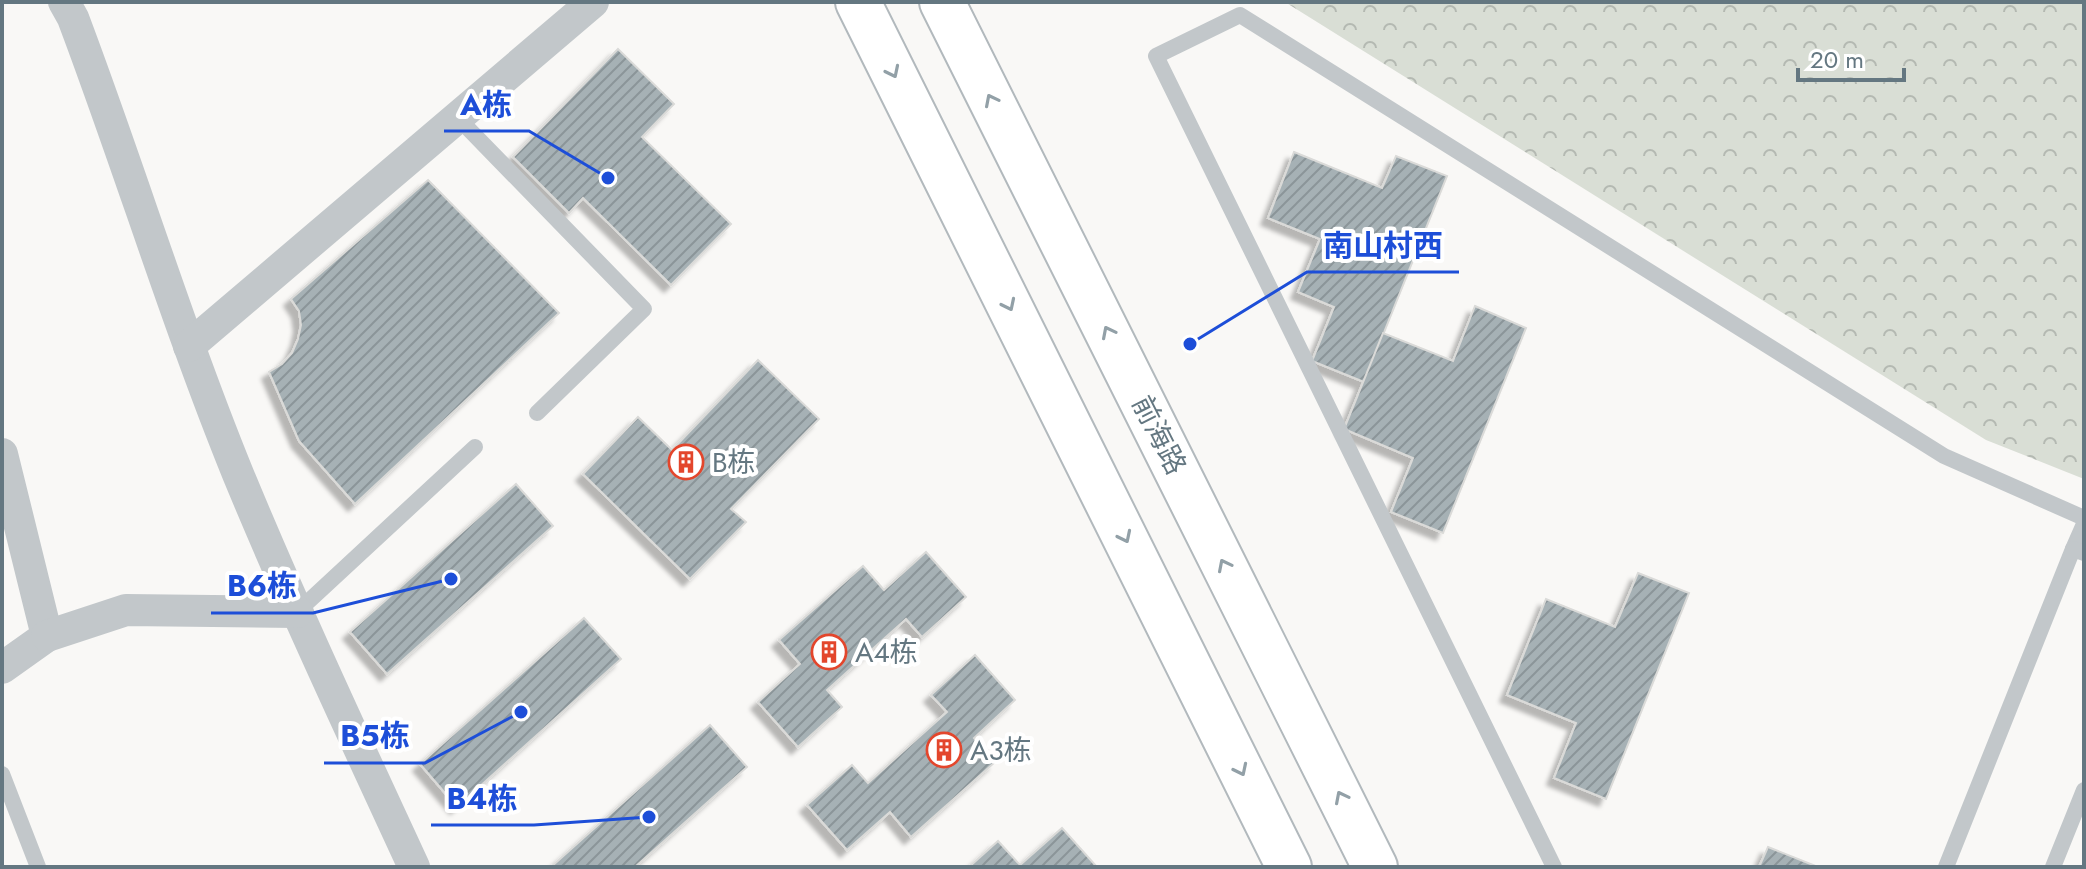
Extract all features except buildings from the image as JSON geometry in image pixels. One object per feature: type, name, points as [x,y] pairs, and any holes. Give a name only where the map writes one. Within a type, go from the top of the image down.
[{"type":"main road","points":[[858,2],[1289,867]]},
{"type":"main road","name":"前海路","points":[[942,2],[1375,867]]},
{"type":"street","points":[[64,2],[115,129],[189,346],[237,473],[414,867]]},
{"type":"street","points":[[189,346],[593,2]]},
{"type":"street","points":[[2,454],[47,636]]},
{"type":"street","points":[[2,668],[47,636],[126,610],[297,612]]},
{"type":"lane","points":[[1554,867],[1156,56],[1240,15],[1944,456],[2084,518]]},
{"type":"lane","points":[[457,117],[644,309],[537,413]]},
{"type":"lane","points":[[297,612],[475,447]]},
{"type":"lane","points":[[1946,867],[2079,551],[2084,524]]},
{"type":"lane","points":[[2,774],[38,867]]},
{"type":"lane","points":[[2053,867],[2084,790]]},
{"type":"green space","points":[[1285,2],[2084,2],[2084,479],[1986,440]]},
{"type":"place","name":"A栋","points":[[608,178]]},
{"type":"place","name":"南山村西","points":[[1190,344]]},
{"type":"place","name":"B栋","points":[[686,462]]},
{"type":"place","name":"B6栋","points":[[451,579]]},
{"type":"place","name":"A4栋","points":[[829,652]]},
{"type":"place","name":"B5栋","points":[[521,712]]},
{"type":"place","name":"A3栋","points":[[944,750]]},
{"type":"place","name":"B4栋","points":[[649,817]]}]
